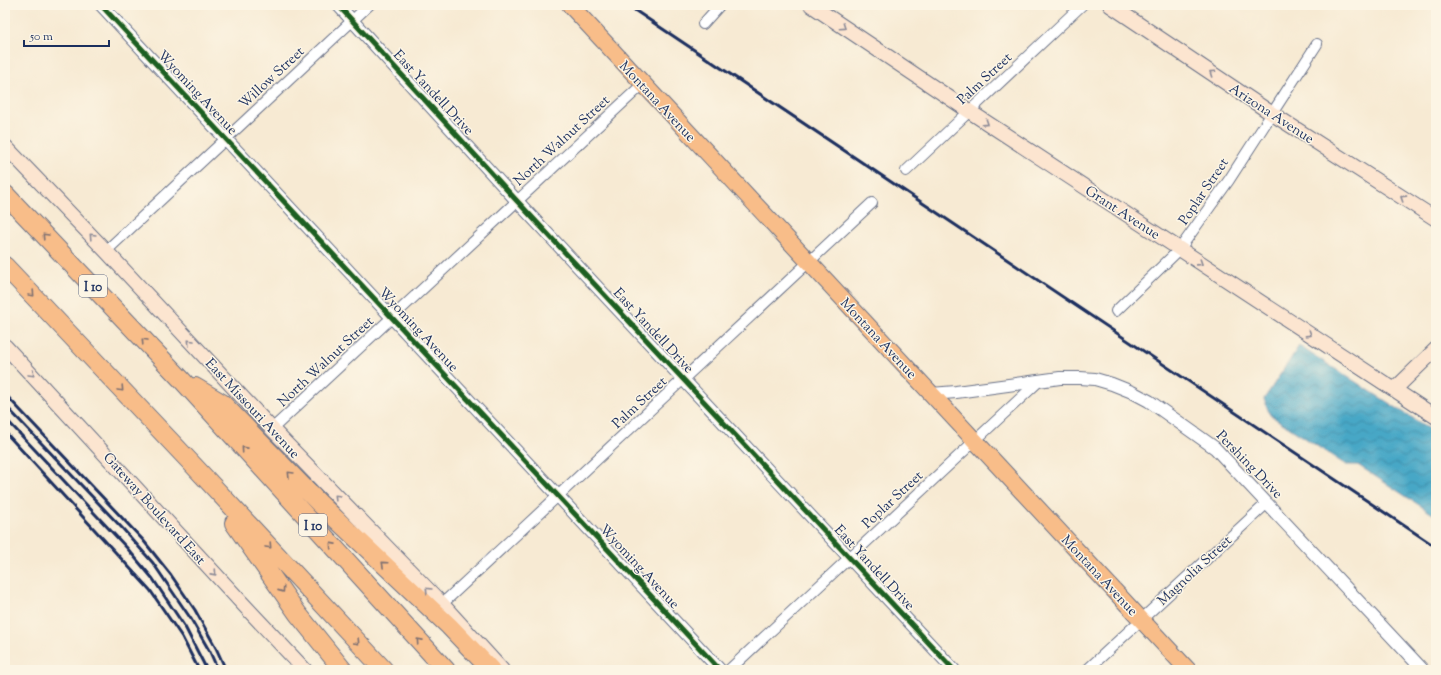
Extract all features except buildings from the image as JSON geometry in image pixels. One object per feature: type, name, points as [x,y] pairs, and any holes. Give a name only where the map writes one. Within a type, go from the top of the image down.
[{"type":"highway","name":"I 10","points":[[5,194],[181,379],[446,670]]},
{"type":"highway","points":[[5,266],[384,670]]},
{"type":"highway","points":[[181,379],[222,403],[319,503],[449,626],[491,670]]},
{"type":"highway","points":[[195,467],[298,614],[343,670]]},
{"type":"main road","name":"Montana Avenue","points":[[570,5],[1188,670]]},
{"type":"main road","name":"Grant Avenue","points":[[811,5],[969,111],[1436,417]]},
{"type":"main road","name":"Arizona Avenue","points":[[1110,5],[1272,113],[1436,219]]},
{"type":"main road","name":"East Missouri Avenue","points":[[5,146],[106,251],[272,429],[442,604],[502,670]]},
{"type":"main road","name":"Gateway Boulevard East","points":[[5,346],[305,670]]},
{"type":"main road","points":[[1395,389],[1436,349]]},
{"type":"street","name":"Wyoming Avenue","points":[[101,5],[720,670]]},
{"type":"street","name":"East Yandell Drive","points":[[338,5],[683,380],[954,670]]},
{"type":"street","name":"Willow Street","points":[[106,251],[369,5]]},
{"type":"street","points":[[703,24],[720,5]]},
{"type":"street","name":"Palm Street","points":[[906,171],[1082,5]]},
{"type":"street","name":"Poplar Street","points":[[1116,311],[1180,250],[1228,180],[1317,44]]},
{"type":"street","name":"North Walnut Street","points":[[272,429],[642,84]]},
{"type":"street","name":"Palm Street","points":[[442,604],[872,203]]},
{"type":"street","name":"Pershing Drive","points":[[931,394],[1060,378],[1080,378],[1095,379],[1112,384],[1149,401],[1216,448],[1423,670]]},
{"type":"street","name":"Poplar Street","points":[[729,670],[1039,381]]},
{"type":"street","name":"Magnolia Street","points":[[1087,670],[1267,503]]},
{"type":"water","points":[[1299,346],[1436,433],[1436,516],[1358,465],[1346,465],[1270,415],[1264,399]]},
{"type":"railway","points":[[627,5],[1436,547]]},
{"type":"railway","points":[[5,394],[143,540],[171,575],[195,610],[216,648],[226,670]]},
{"type":"railway","points":[[5,405],[123,529],[153,563],[191,619],[210,652],[218,670]]},
{"type":"railway","points":[[5,418],[127,548],[153,579],[185,627],[207,670]]},
{"type":"railway","points":[[5,432],[150,590],[182,637],[199,670]]},
{"type":"cycle path","points":[[101,5],[720,670]]},
{"type":"cycle path","points":[[338,5],[517,201],[954,670]]}]
